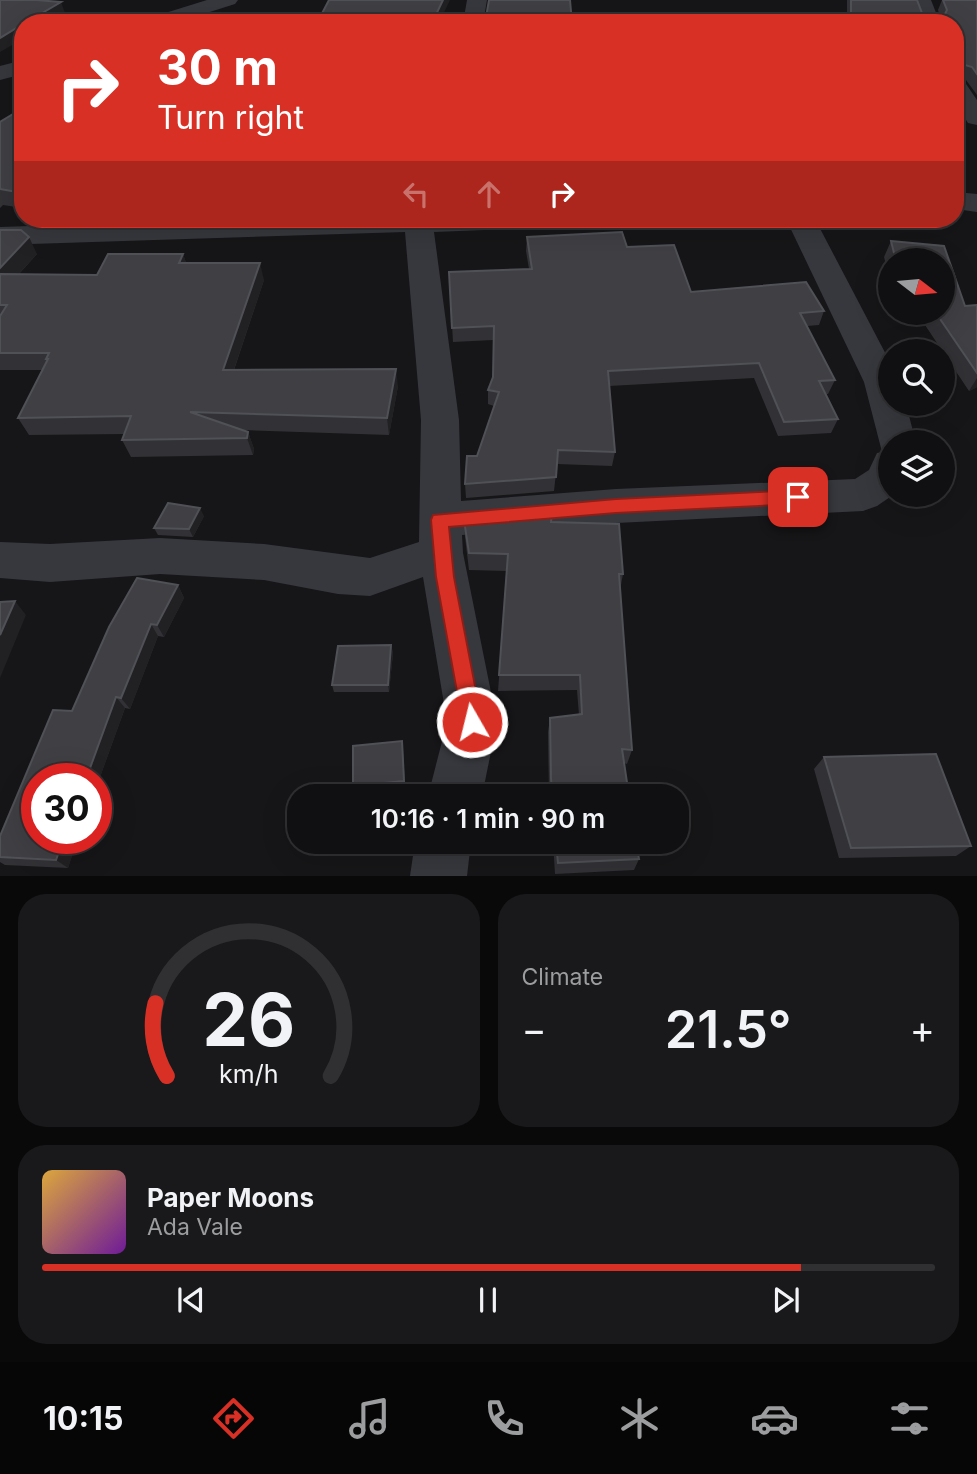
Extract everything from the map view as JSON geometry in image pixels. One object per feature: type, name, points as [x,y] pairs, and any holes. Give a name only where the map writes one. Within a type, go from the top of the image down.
[{"type":"street","points":[[182,14],[228,0]]},
{"type":"street","points":[[964,98],[977,118]]},
{"type":"street","points":[[0,236],[138,235],[269,228]]},
{"type":"street","points":[[419,228],[440,420],[440,537],[472,722],[458,784]]},
{"type":"street","points":[[805,228],[882,382],[894,430]]},
{"type":"street","points":[[0,560],[50,563],[160,556],[264,562],[338,575],[370,577],[440,537],[616,506],[863,495],[878,485]]},
{"type":"street","points":[[438,876],[441,854]]},
{"type":"building","points":[[0,0],[61,2],[40,14],[14,14],[14,29],[0,38]]},
{"type":"building","points":[[329,0],[443,0],[436,14],[322,14]]},
{"type":"building","points":[[489,0],[570,0],[571,14],[487,14]]},
{"type":"building","points":[[851,0],[917,0],[922,13],[945,14],[851,14]]},
{"type":"building","points":[[943,0],[977,0],[977,74],[972,67],[964,65],[964,14],[945,14],[947,10]]},
{"type":"building","points":[[14,113],[14,191],[0,189],[0,122]]},
{"type":"building","points":[[0,230],[21,230],[29,237],[0,268]]},
{"type":"building","points":[[622,232],[627,247],[674,245],[691,292],[806,282],[824,311],[800,313],[835,380],[819,381],[838,419],[784,422],[759,363],[608,371],[615,452],[558,450],[556,477],[465,484],[467,456],[477,456],[499,392],[488,390],[493,377],[494,326],[452,328],[449,272],[532,269],[527,237]]},
{"type":"building","points":[[891,241],[945,248],[893,248]]},
{"type":"building","points":[[108,254],[183,254],[179,263],[260,263],[223,370],[396,369],[387,418],[190,412],[248,432],[247,438],[122,440],[131,416],[18,418],[49,353],[0,353],[0,316],[7,305],[0,305],[0,274],[97,275]]},
{"type":"building","points":[[956,280],[965,306],[977,305],[977,373],[945,326],[956,326]]},
{"type":"building","points":[[168,503],[200,508],[189,529],[154,528]]},
{"type":"building","points":[[552,513],[551,522],[619,524],[623,574],[619,574],[632,750],[622,749],[627,784],[551,784],[550,718],[582,714],[580,675],[499,675],[508,554],[469,553],[464,520]]},
{"type":"building","points":[[137,578],[178,585],[157,625],[151,624],[121,698],[116,697],[92,763],[31,763],[53,710],[72,711],[109,627]]},
{"type":"building","points":[[15,601],[0,635],[0,602]]},
{"type":"building","points":[[391,645],[388,685],[332,685],[338,646]]},
{"type":"building","points":[[402,741],[404,781],[353,784],[353,746]]},
{"type":"building","points":[[936,754],[971,846],[851,848],[824,757]]},
{"type":"building","points":[[21,786],[21,854],[58,854],[56,860],[0,857],[0,836]]},
{"type":"building","points":[[557,854],[638,854],[639,859],[558,863]]},
{"type":"route","points":[[472,722],[465,671],[441,553],[439,520],[616,506],[798,497]]}]
